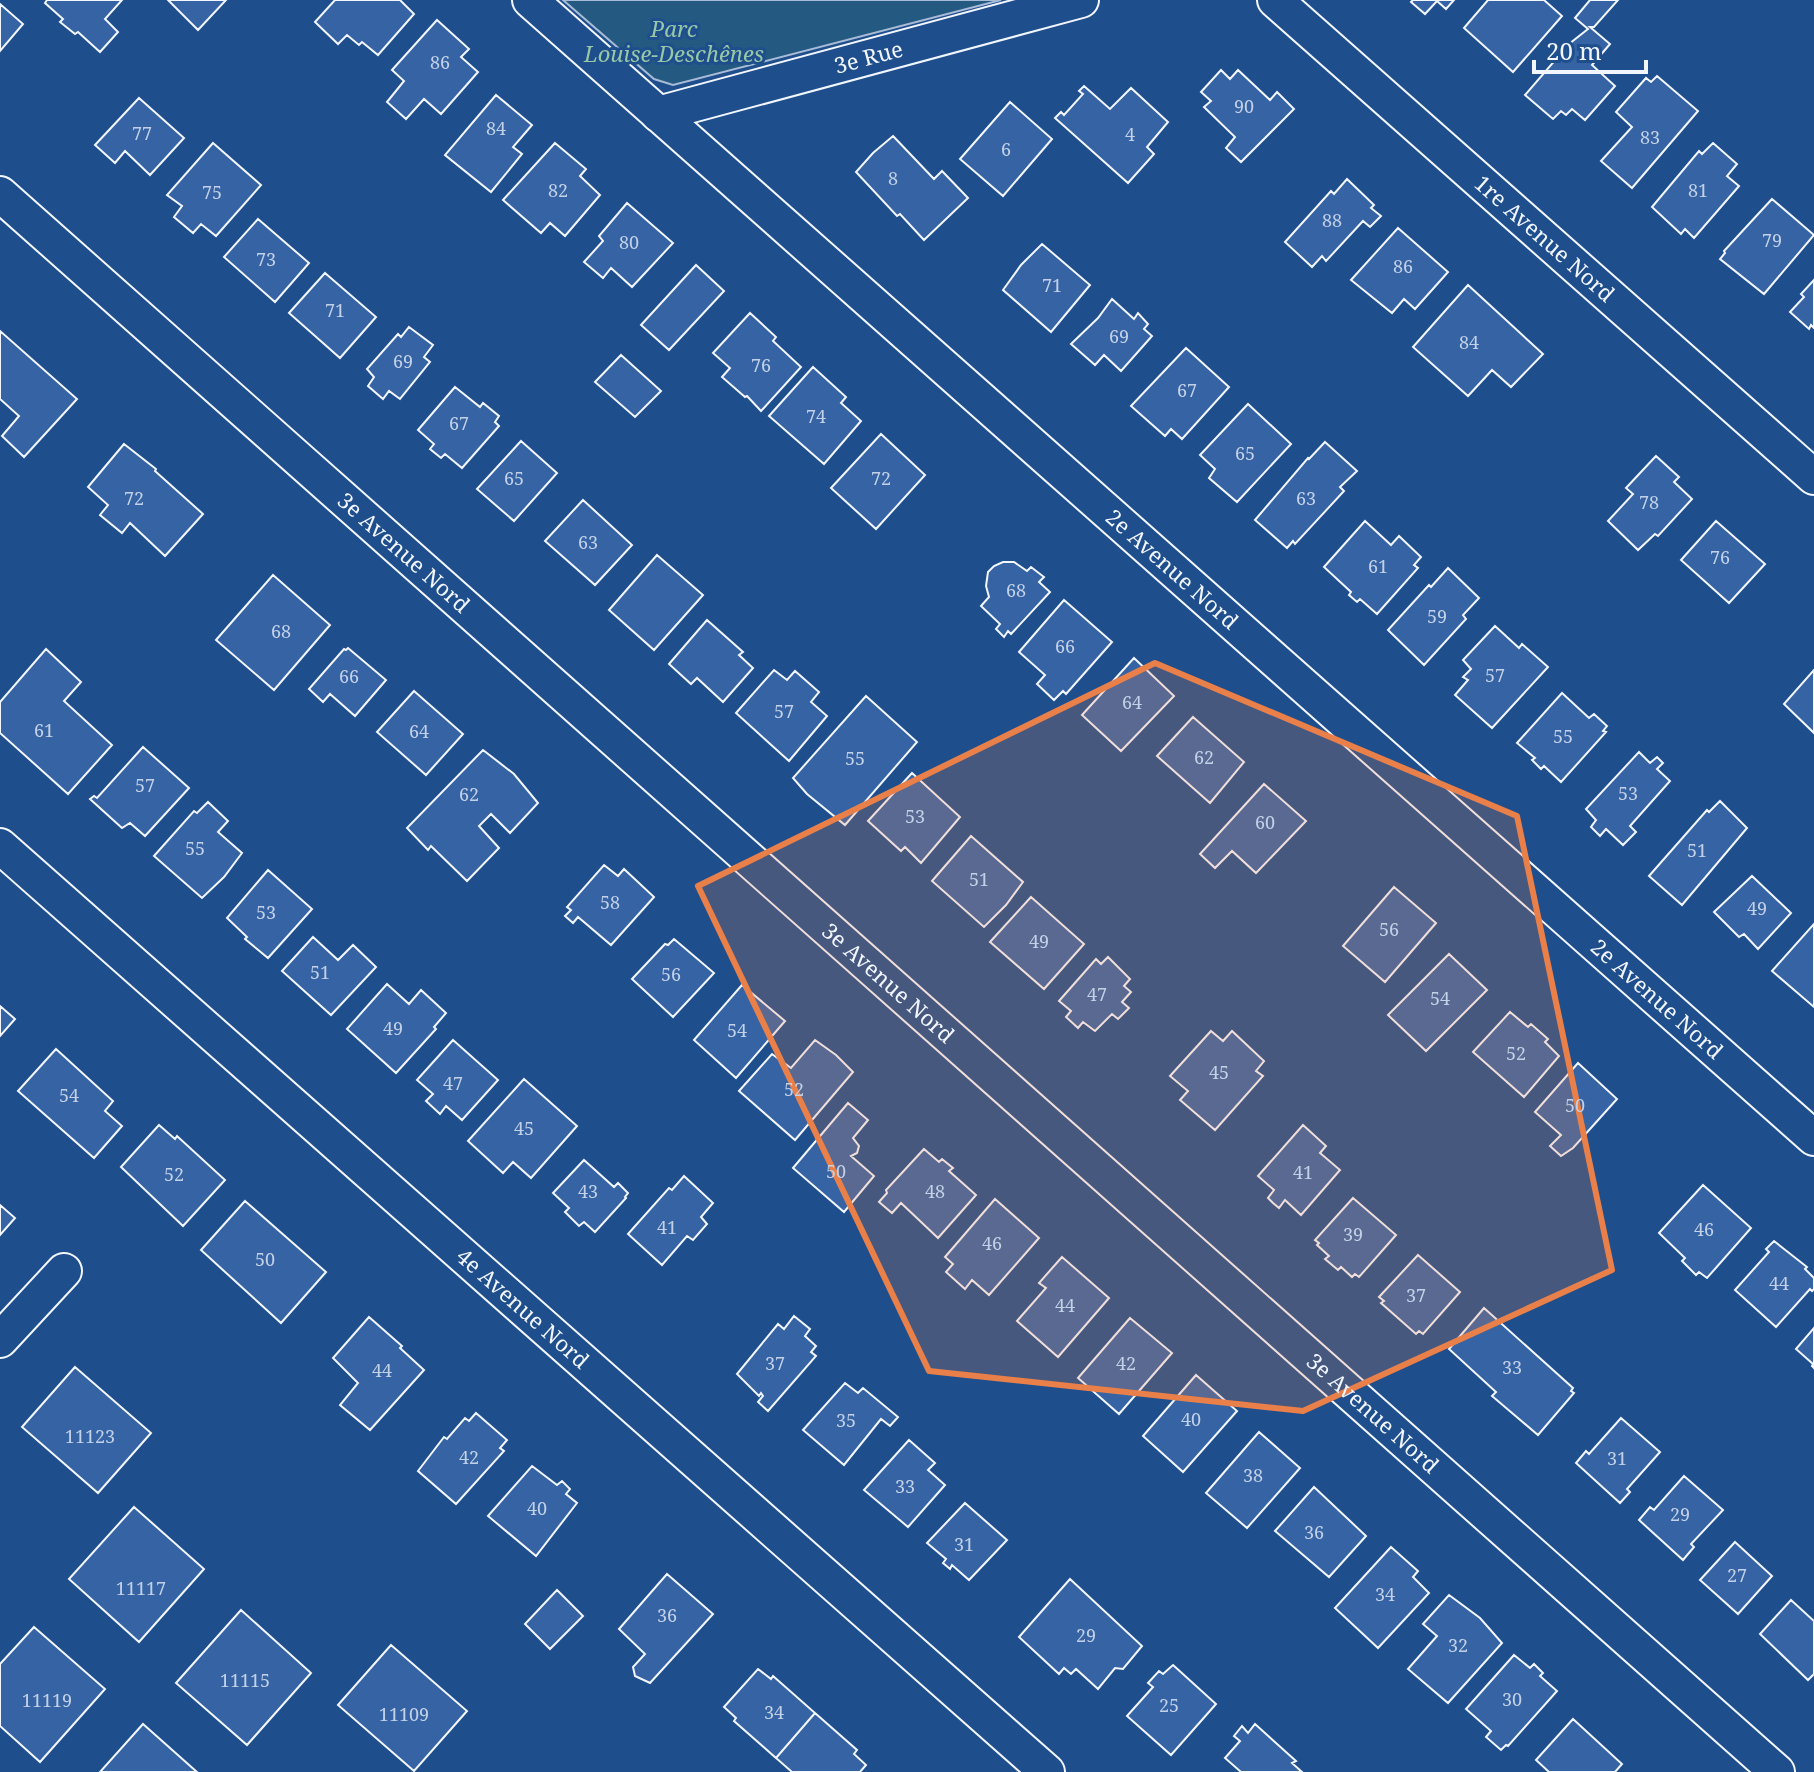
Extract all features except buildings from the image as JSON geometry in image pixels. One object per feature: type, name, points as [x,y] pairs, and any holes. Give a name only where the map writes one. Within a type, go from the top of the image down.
[{"type":"street","name":"2e Avenue Nord","points":[[530,0],[1814,1138]]},
{"type":"street","name":"3e Rue","points":[[658,114],[1081,0]]},
{"type":"street","name":"1re Avenue Nord","points":[[1275,0],[1814,477]]},
{"type":"street","name":"3e Avenue Nord","points":[[0,194],[1777,1772]]},
{"type":"street","name":"4e Avenue Nord","points":[[0,846],[1047,1772]]},
{"type":"street","points":[[0,1340],[64,1271]]},
{"type":"highlighted area","points":[[1155,663],[1517,816],[1612,1270],[1303,1411],[929,1371],[698,886]]},
{"type":"green space","name":"Parc Louise-Deschênes","points":[[563,0],[1001,0],[673,85],[654,79]]}]
